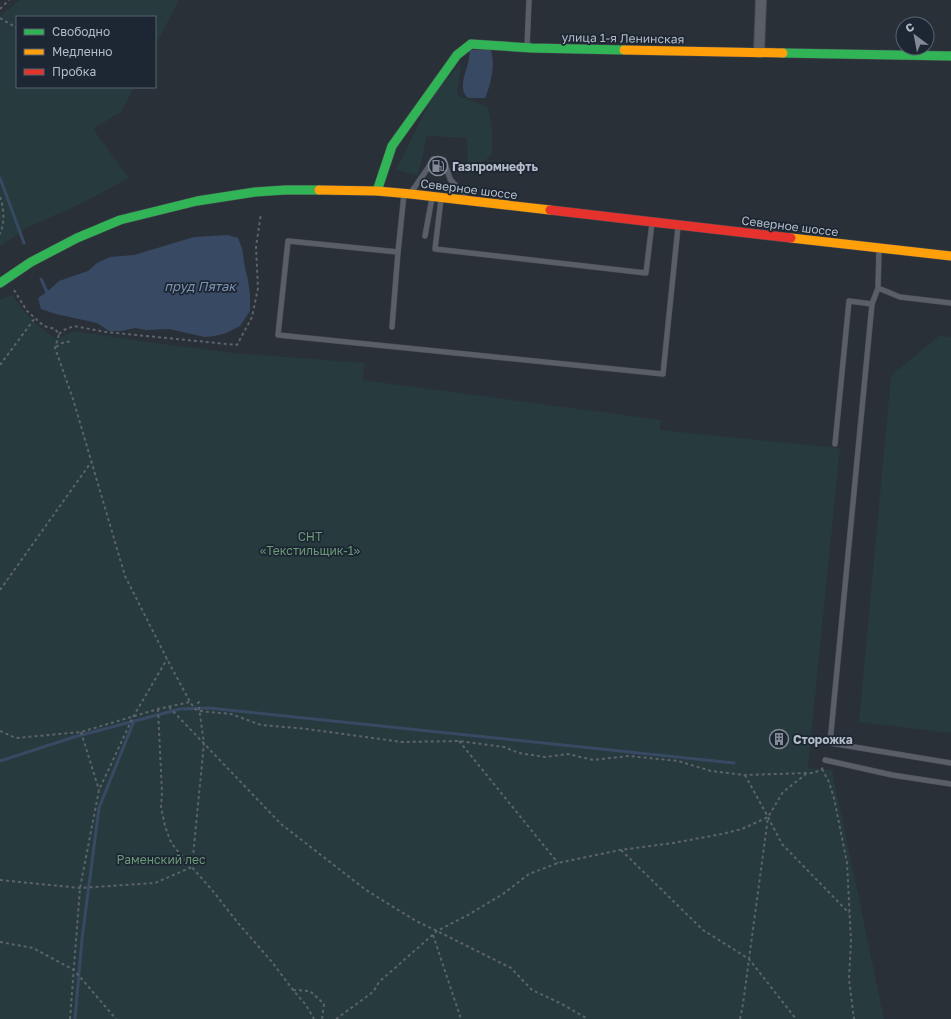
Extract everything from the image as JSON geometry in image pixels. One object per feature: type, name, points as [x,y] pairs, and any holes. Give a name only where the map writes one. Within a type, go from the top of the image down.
[{"type":"main road","name":"улица 1-я Ленинская","points":[[377,191],[392,146],[457,55],[471,44],[527,48],[951,56]]},
{"type":"main road","name":"Северное шоссе","points":[[0,284],[31,262],[77,238],[120,220],[197,201],[255,192],[284,190],[377,191],[951,256]]},
{"type":"street","points":[[759,52],[761,0]]},
{"type":"lane","points":[[527,48],[529,0]]},
{"type":"lane","points":[[392,327],[398,252],[407,194],[428,168],[433,159],[444,160],[450,179],[470,201]]},
{"type":"lane","points":[[436,197],[435,249],[458,252],[646,273],[652,222]]},
{"type":"lane","points":[[425,236],[436,197]]},
{"type":"lane","points":[[398,252],[288,241],[278,335],[663,374],[678,225]]},
{"type":"lane","points":[[879,248],[878,288],[872,304],[830,743],[951,763]]},
{"type":"lane","points":[[878,288],[900,297],[951,303]]},
{"type":"lane","points":[[835,444],[849,301],[872,304]]},
{"type":"lane","points":[[825,760],[892,775],[951,784]]},
{"type":"path","points":[[0,9],[9,0]]},
{"type":"path","points":[[0,18],[16,27]]},
{"type":"path","points":[[0,197],[3,204],[3,227],[0,234]]},
{"type":"path","points":[[261,213],[256,247],[258,288],[252,317],[237,345],[106,332],[74,326],[59,334],[55,348],[73,399],[125,576],[167,659],[195,709],[199,711],[231,714],[261,725],[307,729],[402,742],[459,741],[504,747],[519,753],[545,757],[568,754],[593,760],[629,756],[678,761],[711,771],[745,775],[807,774],[814,773],[822,769],[829,782],[834,798],[846,863],[851,941],[849,979],[854,1019]]},
{"type":"path","points":[[13,290],[27,311],[44,326],[55,329],[59,334]]},
{"type":"path","points":[[0,365],[35,318]]},
{"type":"path","points":[[55,348],[62,343],[72,341]]},
{"type":"path","points":[[0,590],[92,461]]},
{"type":"path","points":[[70,1019],[80,888],[99,790],[133,717],[167,659]]},
{"type":"path","points":[[192,867],[204,744],[198,703],[201,700]]},
{"type":"path","points":[[0,731],[16,738],[81,732],[158,709],[190,702]]},
{"type":"path","points":[[169,707],[281,824],[366,890],[416,922],[511,968],[532,990],[562,1004],[588,1019]]},
{"type":"path","points":[[158,709],[162,792],[161,807],[170,840],[175,848],[272,962],[306,1006],[314,1019]]},
{"type":"path","points":[[81,732],[99,790]]},
{"type":"path","points":[[459,741],[558,862]]},
{"type":"path","points":[[740,1019],[768,817],[783,792],[807,774]]},
{"type":"path","points":[[745,775],[782,844],[850,913]]},
{"type":"path","points":[[336,1019],[373,992],[379,982],[432,934],[503,894],[529,874],[558,862],[620,850],[673,843],[722,834],[742,828],[768,817]]},
{"type":"path","points":[[620,850],[703,930],[749,959],[796,1019]]},
{"type":"path","points":[[0,880],[80,888],[155,883],[192,867]]},
{"type":"path","points":[[432,934],[461,1019]]},
{"type":"path","points":[[0,942],[33,948],[74,970],[116,1019]]},
{"type":"path","points":[[293,990],[310,991],[324,1004],[322,1019]]},
{"type":"green space","points":[[20,0],[179,0],[156,44],[156,16],[16,16],[16,88],[134,88],[122,111],[93,129],[129,178],[76,206],[28,227],[0,246],[0,16]]},
{"type":"green space","points":[[461,63],[457,95],[488,107],[492,128],[492,155],[468,174],[467,138],[427,136],[418,175],[396,170],[433,95]]},
{"type":"green space","points":[[12,295],[28,316],[56,339],[73,331],[234,353],[364,363],[363,380],[661,420],[660,430],[840,448],[808,768],[832,770],[884,1019],[0,1019],[0,300]]},
{"type":"green space","points":[[940,335],[951,337],[951,733],[859,722],[891,376]]},
{"type":"water","points":[[490,49],[493,60],[492,71],[489,88],[485,98],[468,98],[465,95],[463,83],[470,50]]},
{"type":"water","name":"пруд Пятак","points":[[228,235],[238,238],[242,248],[250,294],[250,311],[240,326],[226,333],[205,337],[169,329],[147,330],[135,328],[121,331],[109,331],[97,323],[56,314],[41,309],[38,298],[59,281],[88,271],[97,263],[110,257],[134,255],[194,237]]},
{"type":"waterway","points":[[0,178],[24,243]]},
{"type":"waterway","points":[[41,279],[47,292]]},
{"type":"waterway","points":[[0,761],[74,737],[180,709],[209,708],[734,763]]},
{"type":"waterway","points":[[75,1019],[82,939],[99,808],[134,721]]},
{"type":"traffic: fast","points":[[377,191],[392,146],[457,55],[471,44],[532,48],[624,50]]},
{"type":"traffic: fast","points":[[783,53],[951,56]]},
{"type":"traffic: fast","points":[[0,283],[31,262],[77,238],[120,220],[197,201],[255,192],[319,190]]},
{"type":"traffic: slow","points":[[624,50],[783,53]]},
{"type":"traffic: slow","points":[[319,190],[377,191],[550,210]]},
{"type":"traffic: slow","points":[[791,238],[951,256]]},
{"type":"traffic: jam","points":[[550,210],[791,238]]},
{"type":"place","name":"Газпромнефть","points":[[438,166]]},
{"type":"place","name":"Сторожка","points":[[779,739]]},
{"type":"park label","name":"СНТ «Текстильщик-1»","points":[[310,543]]},
{"type":"park label","name":"Раменский лес","points":[[161,859]]}]
